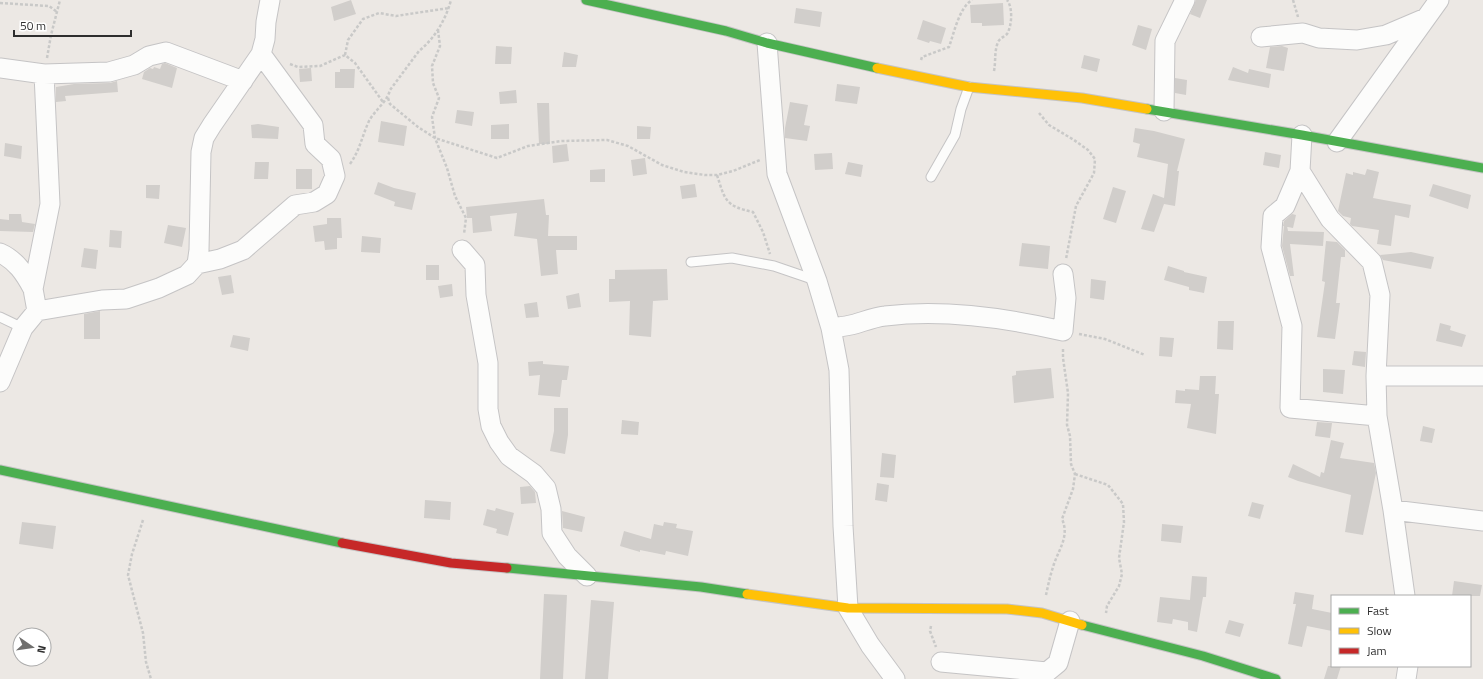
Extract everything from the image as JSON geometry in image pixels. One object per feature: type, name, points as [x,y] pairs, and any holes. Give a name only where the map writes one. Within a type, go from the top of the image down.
[{"type":"street","points":[[0,382],[23,328],[36,311],[102,300],[126,299],[159,288],[187,275],[197,264],[199,250],[201,152],[204,138],[261,54],[265,39],[270,0]]},
{"type":"street","points":[[586,0],[726,31],[767,43],[902,74],[969,87],[1082,98],[1302,135],[1483,168]]},
{"type":"street","points":[[1164,111],[1165,41],[1185,0]]},
{"type":"street","points":[[1337,142],[1439,0]]},
{"type":"street","points":[[1261,37],[1303,33],[1319,38],[1357,40],[1386,35],[1426,18]]},
{"type":"street","points":[[767,43],[777,174],[817,281],[831,328],[839,370],[843,526],[848,608],[870,645],[895,679]]},
{"type":"street","points":[[0,68],[44,74],[110,72],[134,65],[149,56],[166,52],[243,81]]},
{"type":"street","points":[[197,264],[220,259],[243,250],[295,205],[314,202],[327,194],[335,176],[331,159],[315,144],[313,125],[261,54]]},
{"type":"street","points":[[33,289],[50,204],[44,74]]},
{"type":"street","points":[[1302,135],[1300,171],[1285,206],[1273,216],[1270,246],[1292,326],[1290,408],[1377,416]]},
{"type":"street","points":[[1300,171],[1330,219],[1372,262],[1380,295],[1376,376],[1377,416],[1393,510],[1405,595]]},
{"type":"street","points":[[462,250],[475,265],[476,295],[488,363],[488,409],[491,426],[499,442],[509,456],[534,474],[546,488],[551,509],[552,533],[567,556],[586,576]]},
{"type":"street","points":[[0,253],[6,256],[25,273],[33,289],[36,311]]},
{"type":"street","points":[[831,328],[853,325],[882,316],[936,313],[1004,320],[1044,326],[1064,331],[1066,298],[1063,274]]},
{"type":"street","points":[[1376,376],[1483,376]]},
{"type":"street","points":[[0,470],[337,542],[451,563],[701,587],[848,608],[1014,609],[1042,613],[1101,631],[1203,656],[1276,679]]},
{"type":"street","points":[[1393,510],[1483,521]]},
{"type":"street","points":[[941,662],[1047,672],[1058,664],[1070,621]]},
{"type":"street","points":[[1406,679],[1408,667]]},
{"type":"lane","points":[[931,176],[955,135],[961,108],[969,87]]},
{"type":"lane","points":[[692,262],[732,258],[774,266],[817,281]]},
{"type":"lane","points":[[0,317],[23,328]]},
{"type":"path","points":[[44,74],[51,35],[60,0]]},
{"type":"path","points":[[451,0],[438,30],[419,51],[390,90],[388,98],[390,104],[418,127],[435,138],[497,158],[528,146],[561,141],[578,142],[607,140],[628,146],[662,165],[684,172],[717,175],[733,171],[775,154]]},
{"type":"path","points":[[902,74],[918,65],[922,58],[949,47],[959,18],[968,2],[972,0]]},
{"type":"path","points":[[992,89],[995,54],[999,40],[1007,34],[1011,26],[1010,4],[1008,0]]},
{"type":"path","points":[[0,3],[49,6],[57,12]]},
{"type":"path","points":[[345,55],[348,40],[362,19],[380,13],[396,16],[449,7]]},
{"type":"path","points":[[438,30],[440,46],[432,66],[433,83],[439,98],[432,117],[435,138],[447,168],[455,196],[466,218],[462,250]]},
{"type":"path","points":[[261,54],[298,67],[320,66],[345,55]]},
{"type":"path","points":[[345,55],[355,63],[383,102]]},
{"type":"path","points":[[1028,93],[1039,113],[1049,125],[1088,150],[1095,159],[1094,172],[1076,206],[1063,274]]},
{"type":"path","points":[[335,176],[346,169],[357,155],[369,122],[383,102],[388,98]]},
{"type":"path","points":[[717,175],[727,202],[739,209],[752,212],[763,232],[774,266]]},
{"type":"path","points":[[1042,613],[1053,566],[1065,539],[1065,526],[1062,519],[1073,489],[1075,474],[1071,464],[1068,425],[1068,392],[1063,358],[1064,331],[1105,339],[1145,355]]},
{"type":"path","points":[[1075,474],[1108,485],[1123,504],[1124,522],[1119,558],[1122,574],[1119,586],[1107,606],[1101,631]]},
{"type":"path","points":[[149,502],[132,554],[128,575],[143,633],[146,662],[151,679]]},
{"type":"path","points":[[935,609],[930,631],[941,662]]},
{"type":"building","points":[[351,0],[356,14],[334,21],[331,7]]},
{"type":"building","points":[[1196,0],[1207,0],[1200,18],[1190,14]]},
{"type":"building","points":[[1003,3],[1004,25],[982,26],[982,23],[971,23],[970,5]]},
{"type":"building","points":[[796,8],[822,12],[820,27],[794,23]]},
{"type":"building","points":[[923,20],[946,28],[941,44],[930,41],[929,43],[917,39]]},
{"type":"building","points":[[1138,25],[1152,29],[1146,50],[1132,45]]},
{"type":"building","points":[[496,46],[512,47],[511,64],[495,64]]},
{"type":"building","points":[[1282,46],[1288,48],[1284,71],[1266,68],[1270,47]]},
{"type":"building","points":[[564,52],[578,55],[576,67],[562,67]]},
{"type":"building","points":[[1084,55],[1100,59],[1097,72],[1081,68]]},
{"type":"building","points":[[165,63],[177,68],[172,88],[142,79],[144,72],[150,68],[153,69],[154,67],[160,69],[162,64]]},
{"type":"building","points":[[1233,67],[1248,73],[1249,69],[1271,74],[1269,88],[1228,80]]},
{"type":"building","points":[[311,68],[312,81],[300,82],[299,69]]},
{"type":"building","points":[[340,69],[355,69],[354,88],[335,88],[335,72],[340,72]]},
{"type":"building","points":[[1175,78],[1187,80],[1186,95],[1175,93]]},
{"type":"building","points":[[117,81],[118,92],[65,96],[66,101],[56,102],[56,87],[74,84],[110,83]]},
{"type":"building","points":[[837,84],[860,87],[857,104],[835,101]]},
{"type":"building","points":[[516,90],[517,103],[500,104],[499,92]]},
{"type":"building","points":[[790,102],[808,105],[804,125],[810,126],[807,141],[785,138],[785,128]]},
{"type":"building","points":[[537,103],[549,103],[550,144],[539,144]]},
{"type":"building","points":[[457,110],[474,112],[472,126],[455,123]]},
{"type":"building","points":[[381,121],[407,126],[404,146],[378,142]]},
{"type":"building","points":[[258,124],[279,127],[278,139],[252,138],[251,125]]},
{"type":"building","points":[[509,124],[509,139],[491,139],[491,125]]},
{"type":"building","points":[[637,126],[651,127],[650,139],[637,139]]},
{"type":"building","points":[[1135,128],[1185,139],[1177,171],[1179,171],[1175,206],[1164,204],[1154,232],[1141,229],[1153,194],[1164,198],[1168,164],[1137,157],[1140,144],[1133,142]]},
{"type":"building","points":[[5,143],[22,146],[21,159],[4,156]]},
{"type":"building","points":[[567,144],[569,161],[553,163],[552,146]]},
{"type":"building","points":[[1265,152],[1281,155],[1279,168],[1263,165]]},
{"type":"building","points":[[832,153],[833,169],[815,170],[814,154]]},
{"type":"building","points":[[645,158],[647,174],[633,176],[631,160]]},
{"type":"building","points":[[255,162],[269,162],[268,179],[254,179]]},
{"type":"building","points":[[848,162],[863,165],[861,177],[845,174]]},
{"type":"building","points":[[296,169],[312,169],[312,189],[296,189]]},
{"type":"building","points":[[605,169],[605,182],[590,182],[590,170]]},
{"type":"building","points":[[1367,169],[1379,172],[1373,198],[1411,205],[1409,218],[1395,215],[1391,246],[1377,244],[1379,230],[1352,226],[1350,224],[1351,218],[1343,216],[1338,211],[1346,173],[1353,175],[1353,172],[1365,175]]},
{"type":"building","points":[[378,182],[394,188],[416,193],[412,210],[394,206],[395,202],[374,194]]},
{"type":"building","points":[[695,184],[697,197],[682,199],[680,186]]},
{"type":"building","points":[[1433,184],[1471,195],[1468,209],[1429,196]]},
{"type":"building","points":[[146,185],[160,185],[159,199],[146,198]]},
{"type":"building","points":[[1113,187],[1126,191],[1116,223],[1103,219]]},
{"type":"building","points":[[544,199],[546,215],[549,215],[548,236],[577,236],[577,250],[556,250],[558,274],[541,276],[537,239],[514,236],[517,213],[490,216],[492,231],[473,233],[472,218],[467,218],[466,207]]},
{"type":"building","points":[[9,214],[21,214],[22,222],[35,224],[33,232],[0,231],[0,219],[9,220]]},
{"type":"building","points":[[1292,214],[1296,215],[1293,228],[1283,226],[1284,221]]},
{"type":"building","points":[[327,218],[341,218],[342,238],[337,238],[337,249],[325,250],[324,241],[315,242],[313,226],[327,224]]},
{"type":"building","points":[[168,225],[186,228],[182,247],[164,243]]},
{"type":"building","points":[[1284,226],[1287,226],[1288,231],[1324,232],[1323,246],[1290,244],[1294,276],[1290,276],[1282,246]]},
{"type":"building","points":[[110,230],[122,231],[121,248],[109,247]]},
{"type":"building","points":[[362,236],[381,238],[380,253],[361,252]]},
{"type":"building","points":[[1326,241],[1337,242],[1345,250],[1345,257],[1341,257],[1336,303],[1340,303],[1335,339],[1317,337],[1325,282],[1322,281]]},
{"type":"building","points":[[1022,243],[1050,246],[1048,269],[1019,266]]},
{"type":"building","points":[[84,248],[98,250],[96,269],[81,267]]},
{"type":"building","points":[[1411,252],[1434,257],[1431,269],[1383,260],[1380,255]]},
{"type":"building","points":[[426,265],[439,265],[439,280],[426,280]]},
{"type":"building","points":[[1168,266],[1184,272],[1207,277],[1204,293],[1189,290],[1189,287],[1164,280]]},
{"type":"building","points":[[667,269],[668,300],[653,301],[651,337],[629,335],[630,301],[609,302],[609,279],[615,279],[615,270]]},
{"type":"building","points":[[231,275],[234,293],[222,295],[218,277]]},
{"type":"building","points":[[1091,279],[1106,281],[1104,300],[1090,298]]},
{"type":"building","points":[[452,284],[453,296],[440,298],[438,286]]},
{"type":"building","points":[[579,293],[581,307],[568,309],[566,296]]},
{"type":"building","points":[[537,302],[539,317],[526,318],[524,304]]},
{"type":"building","points":[[100,311],[100,339],[84,339],[84,314]]},
{"type":"building","points":[[1218,321],[1234,321],[1233,350],[1217,349]]},
{"type":"building","points":[[1440,323],[1451,326],[1450,330],[1466,335],[1462,347],[1436,341]]},
{"type":"building","points":[[233,335],[250,338],[248,351],[230,347]]},
{"type":"building","points":[[1160,337],[1174,338],[1172,357],[1159,356]]},
{"type":"building","points":[[1354,351],[1366,352],[1365,367],[1352,365]]},
{"type":"building","points":[[543,361],[543,364],[569,366],[567,380],[562,380],[560,397],[538,395],[540,375],[529,376],[528,362]]},
{"type":"building","points":[[1051,368],[1054,398],[1014,403],[1012,376],[1016,375],[1016,371]]},
{"type":"building","points":[[1323,369],[1345,370],[1343,394],[1323,392]]},
{"type":"building","points":[[1200,376],[1216,376],[1215,394],[1219,394],[1216,434],[1187,428],[1191,404],[1175,403],[1176,390],[1199,390]]},
{"type":"building","points":[[554,408],[568,408],[568,435],[565,454],[550,451],[554,431]]},
{"type":"building","points":[[622,420],[639,422],[638,435],[621,434]]},
{"type":"building","points":[[1317,422],[1332,423],[1330,438],[1315,436]]},
{"type":"building","points":[[1423,426],[1435,429],[1432,443],[1420,441]]},
{"type":"building","points":[[1331,440],[1344,443],[1340,458],[1374,463],[1376,473],[1363,535],[1345,532],[1351,495],[1288,477],[1293,464],[1320,477],[1321,472],[1324,473]]},
{"type":"building","points":[[882,453],[896,455],[894,478],[880,477]]},
{"type":"building","points":[[877,483],[889,485],[887,502],[875,500]]},
{"type":"building","points":[[530,486],[535,492],[536,503],[521,504],[520,487]]},
{"type":"building","points":[[425,500],[451,502],[450,520],[424,518]]},
{"type":"building","points":[[1252,502],[1264,505],[1260,519],[1248,516]]},
{"type":"building","points":[[496,508],[514,513],[508,536],[496,533],[497,529],[483,525],[487,509],[495,511]]},
{"type":"building","points":[[562,511],[585,517],[582,532],[563,528]]},
{"type":"building","points":[[22,522],[56,526],[53,549],[19,544]]},
{"type":"building","points":[[664,522],[677,524],[676,528],[693,531],[688,556],[666,551],[665,555],[640,550],[640,552],[620,546],[624,531],[651,539],[654,524],[663,526]]},
{"type":"building","points":[[1162,524],[1183,526],[1181,543],[1161,541]]},
{"type":"building","points":[[1192,576],[1207,577],[1206,597],[1203,597],[1197,632],[1188,630],[1188,622],[1173,619],[1172,624],[1157,622],[1160,597],[1190,600]]},
{"type":"building","points":[[1454,581],[1482,585],[1480,596],[1452,595]]},
{"type":"building","points":[[1295,592],[1314,595],[1312,609],[1331,613],[1331,631],[1307,626],[1302,647],[1288,644],[1296,604],[1293,604]]},
{"type":"building","points":[[544,594],[567,595],[563,679],[540,679]]},
{"type":"building","points":[[591,600],[614,602],[608,679],[585,679]]},
{"type":"building","points":[[1229,620],[1244,624],[1240,637],[1225,633]]},
{"type":"building","points":[[1328,666],[1341,667],[1337,679],[1324,679]]},
{"type":"traffic: fast","points":[[586,0],[726,31],[767,43],[877,68]]},
{"type":"traffic: fast","points":[[1147,109],[1483,168]]},
{"type":"traffic: fast","points":[[0,470],[342,543]]},
{"type":"traffic: fast","points":[[507,568],[701,587],[747,594]]},
{"type":"traffic: fast","points":[[1082,625],[1203,656],[1276,679]]},
{"type":"traffic: slow","points":[[877,68],[969,87],[1082,98],[1147,109]]},
{"type":"traffic: slow","points":[[747,594],[848,608],[1007,609],[1042,613],[1082,625]]},
{"type":"traffic: jam","points":[[342,543],[451,563],[507,568]]}]
